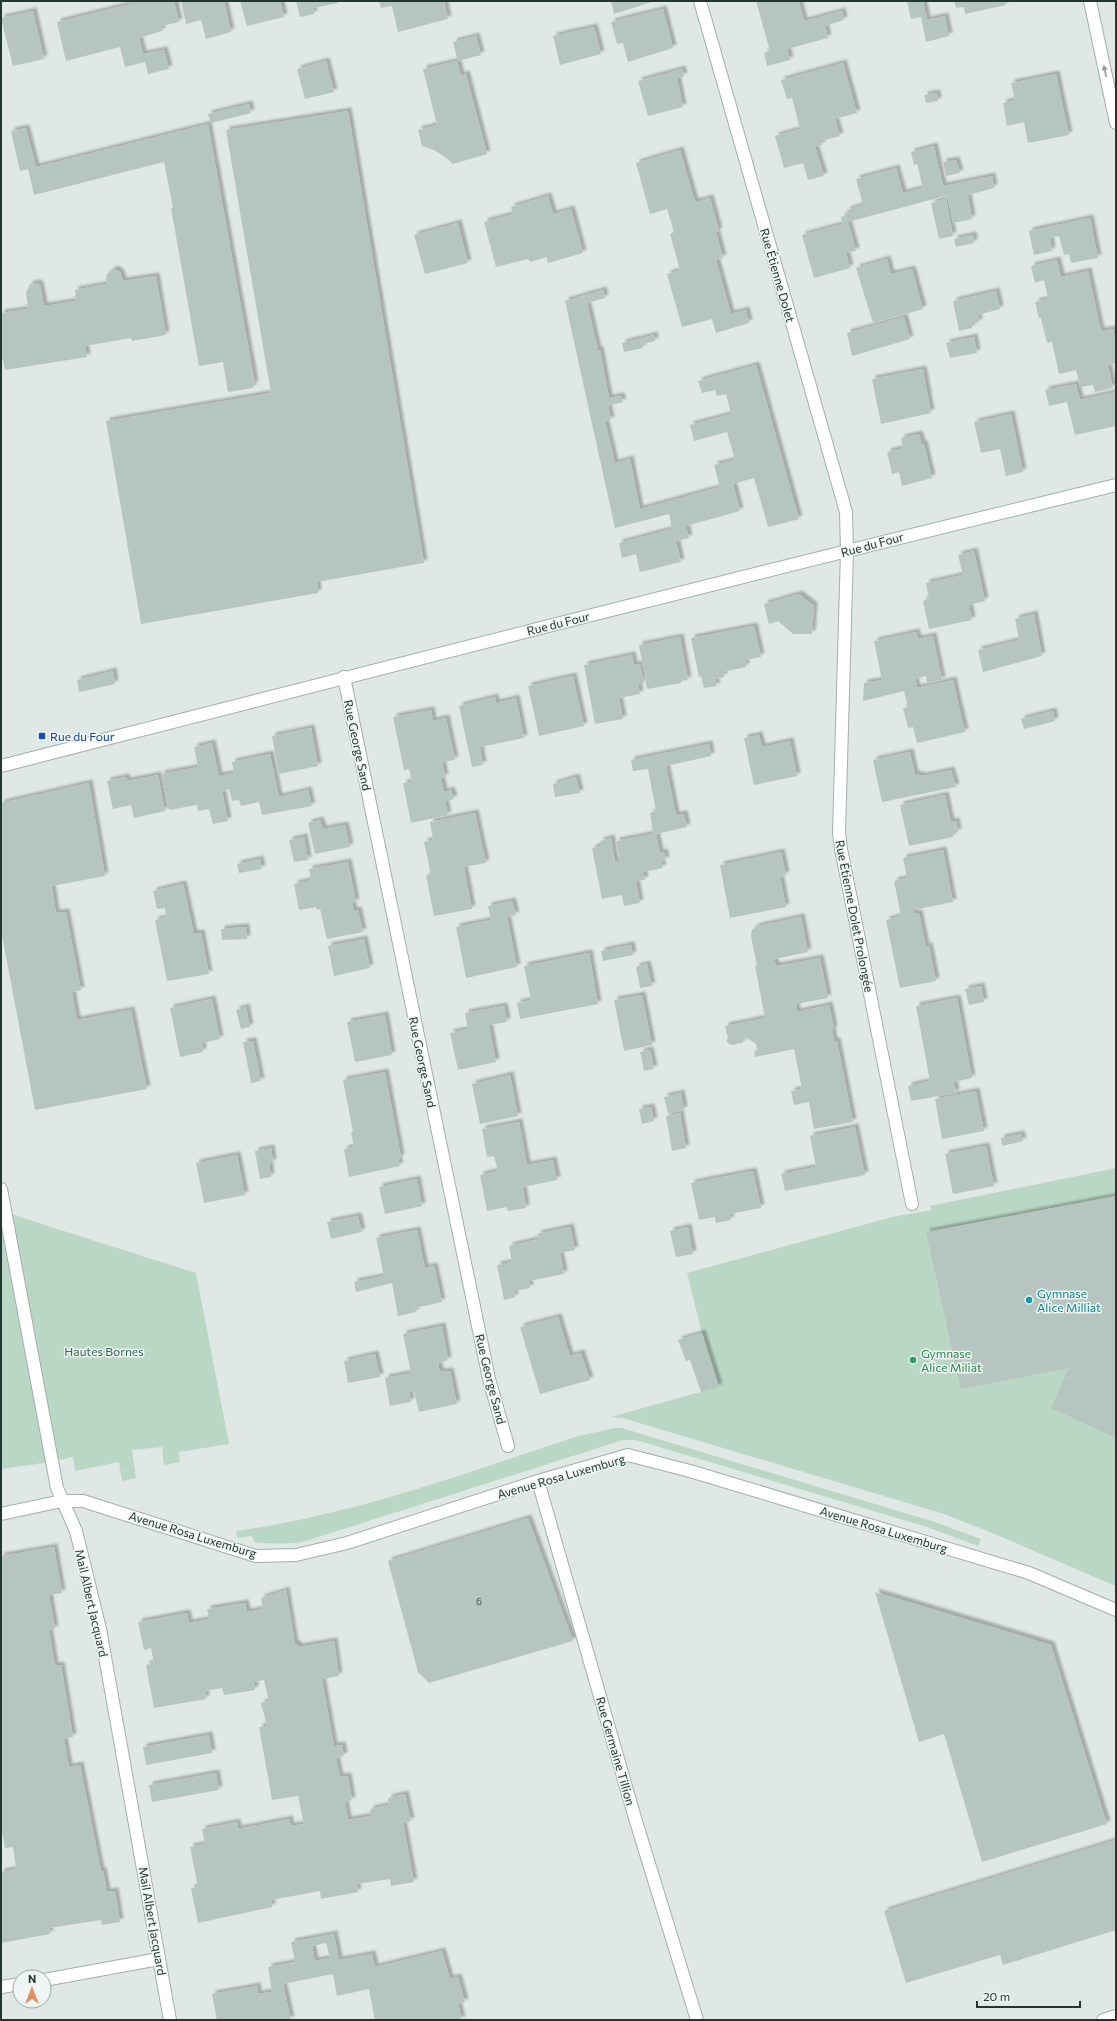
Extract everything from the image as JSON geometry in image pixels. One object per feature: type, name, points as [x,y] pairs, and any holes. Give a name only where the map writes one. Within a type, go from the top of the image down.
[{"type":"street","name":"Rue Étienne Dolet","points":[[700,1],[846,512],[847,551]]},
{"type":"street","points":[[1090,1],[1116,123]]},
{"type":"street","name":"Rue du Four","points":[[1,766],[344,677],[1116,485]]},
{"type":"street","name":"Rue Étienne Dolet Prolongée","points":[[847,551],[839,832],[841,849],[912,1204]]},
{"type":"street","name":"Rue George Sand","points":[[344,677],[489,1378],[508,1446]]},
{"type":"street","name":"Mail Albert Jacquard","points":[[1,1189],[52,1462],[62,1501],[76,1531],[100,1629],[170,2020]]},
{"type":"street","name":"Avenue Rosa Luxemburg","points":[[1,1514],[62,1501],[83,1501],[256,1556],[289,1555],[309,1553],[347,1543],[538,1481],[628,1455],[697,1473],[1030,1573],[1116,1610]]},
{"type":"street","name":"Rue Germaine Tillion","points":[[538,1481],[635,1818],[697,2020]]},
{"type":"street","points":[[52,1979],[160,1959]]},
{"type":"street","points":[[1,1988],[12,1986]]},
{"type":"street","points":[[1103,2020],[1116,2016]]},
{"type":"green space","name":"Gymnase Alice Miliat","points":[[1116,1168],[1116,1586],[944,1514],[623,1418],[611,1417],[718,1387],[702,1333],[687,1273],[892,1217],[931,1210],[930,1206]]},
{"type":"green space","name":"Hautes Bornes","points":[[1,1211],[196,1273],[229,1444],[179,1452],[180,1462],[164,1465],[162,1447],[132,1450],[136,1478],[122,1481],[119,1462],[75,1471],[73,1457],[52,1462],[1,1469]]},
{"type":"green space","points":[[615,1428],[622,1428],[935,1522],[981,1539],[978,1546],[927,1527],[636,1440],[623,1440],[303,1542],[266,1543],[254,1542],[252,1536],[237,1538],[236,1531],[280,1524],[366,1504],[451,1478],[578,1436]]},
{"type":"building","points":[[130,1],[174,1],[179,22],[161,26],[162,31],[139,38],[143,54],[164,50],[169,69],[148,74],[145,62],[125,67],[120,47],[66,61],[57,22],[131,4]]},
{"type":"building","points":[[181,1],[224,1],[231,32],[206,39],[201,20],[186,24]]},
{"type":"building","points":[[240,1],[280,1],[284,17],[247,26]]},
{"type":"building","points":[[296,1],[338,1],[338,3],[313,8],[314,14],[300,17]]},
{"type":"building","points":[[379,1],[444,1],[448,19],[398,32],[392,6],[381,8]]},
{"type":"building","points":[[611,1],[655,1],[614,14]]},
{"type":"building","points":[[756,1],[799,2],[804,21],[842,11],[844,20],[825,26],[828,38],[787,49],[790,60],[767,66],[764,53],[770,51]]},
{"type":"building","points":[[907,1],[923,1],[927,20],[945,16],[949,36],[926,42],[921,17],[911,19]]},
{"type":"building","points":[[954,1],[1005,1],[1006,5],[965,14],[964,7],[956,8]]},
{"type":"building","points":[[663,9],[673,48],[628,62],[623,43],[617,44],[611,22]]},
{"type":"building","points":[[33,11],[44,59],[13,66],[1,18]]},
{"type":"building","points":[[594,27],[601,54],[560,65],[553,36]]},
{"type":"building","points":[[476,36],[481,55],[458,61],[453,42]]},
{"type":"building","points":[[326,61],[334,92],[305,99],[297,69]]},
{"type":"building","points":[[457,61],[461,76],[466,74],[487,154],[453,164],[434,150],[422,146],[418,130],[437,125],[423,69]]},
{"type":"building","points":[[843,63],[857,113],[835,119],[840,136],[821,141],[822,145],[815,147],[824,176],[808,180],[803,163],[784,168],[775,136],[800,129],[792,98],[787,99],[781,80]]},
{"type":"building","points":[[682,69],[684,76],[677,78],[683,107],[648,116],[638,81]]},
{"type":"building","points":[[1056,74],[1069,135],[1028,143],[1024,122],[1007,126],[1003,103],[1015,100],[1011,83]]},
{"type":"building","points":[[937,93],[938,101],[926,103],[924,95]]},
{"type":"building","points":[[249,104],[251,113],[211,123],[208,114]]},
{"type":"building","points":[[348,111],[424,563],[317,582],[318,593],[141,624],[106,421],[271,393],[226,130]]},
{"type":"building","points":[[208,124],[255,384],[253,384],[253,388],[228,392],[223,362],[199,366],[164,162],[34,195],[28,169],[20,171],[11,131],[26,128],[36,167]]},
{"type":"building","points":[[934,146],[943,186],[992,176],[994,188],[968,195],[972,219],[953,223],[948,199],[946,199],[945,196],[848,222],[856,251],[846,253],[850,268],[814,278],[802,235],[843,224],[841,217],[848,215],[847,210],[863,205],[856,179],[896,168],[903,193],[923,188],[917,164],[914,165],[911,152]]},
{"type":"building","points":[[680,150],[695,202],[710,198],[719,231],[716,232],[723,258],[716,260],[731,314],[746,310],[749,323],[716,333],[712,319],[682,327],[667,274],[680,270],[670,234],[674,232],[667,209],[650,214],[636,163]]},
{"type":"building","points":[[956,160],[960,173],[946,176],[943,162]]},
{"type":"building","points":[[548,196],[553,214],[571,209],[583,253],[548,263],[547,257],[530,262],[528,259],[496,267],[484,222],[513,214],[511,207]]},
{"type":"building","points":[[946,199],[953,236],[939,239],[931,203]]},
{"type":"building","points":[[1090,218],[1098,258],[1071,263],[1069,254],[1064,255],[1059,236],[1050,238],[1052,251],[1034,255],[1029,231]]},
{"type":"building","points":[[458,223],[468,263],[425,274],[414,235]]},
{"type":"building","points":[[973,235],[974,243],[956,247],[954,239]]},
{"type":"building","points":[[887,259],[891,274],[912,269],[923,309],[873,323],[856,268]]},
{"type":"building","points":[[1057,260],[1061,277],[1088,271],[1101,331],[1113,329],[1116,343],[1116,363],[1108,365],[1113,388],[1095,392],[1093,385],[1080,387],[1076,370],[1059,374],[1052,342],[1047,343],[1041,318],[1039,318],[1035,302],[1048,299],[1044,280],[1035,283],[1031,266]]},
{"type":"building","points":[[114,269],[120,272],[123,281],[156,276],[166,335],[132,341],[131,338],[85,346],[87,357],[5,370],[3,360],[1,361],[1,313],[28,309],[26,293],[30,284],[37,283],[40,285],[44,306],[76,301],[75,290],[107,284],[106,275]]},
{"type":"building","points":[[603,290],[605,298],[587,303],[598,350],[600,350],[609,398],[621,396],[623,402],[608,406],[611,420],[605,421],[615,463],[630,459],[640,509],[720,487],[714,465],[735,460],[727,432],[694,441],[690,425],[731,414],[726,394],[717,396],[715,390],[702,393],[698,381],[756,365],[799,519],[768,527],[754,478],[733,484],[740,511],[686,526],[689,538],[676,541],[681,562],[640,572],[636,554],[622,558],[619,543],[672,529],[669,514],[615,528],[565,301]]},
{"type":"building","points":[[996,291],[1000,309],[978,315],[979,322],[972,324],[972,328],[959,331],[953,301]]},
{"type":"building","points":[[904,317],[910,339],[852,356],[847,333]]},
{"type":"building","points":[[654,335],[655,341],[642,344],[643,348],[624,352],[622,343]]},
{"type":"building","points":[[974,337],[977,353],[950,358],[946,343]]},
{"type":"building","points":[[923,369],[931,413],[881,424],[872,379]]},
{"type":"building","points":[[1076,384],[1080,400],[1116,392],[1116,426],[1075,435],[1067,402],[1049,406],[1045,390]]},
{"type":"building","points":[[1011,414],[1023,472],[1006,476],[1000,449],[981,453],[974,422]]},
{"type":"building","points":[[919,434],[922,444],[924,444],[932,478],[902,486],[899,472],[892,474],[887,452],[903,448],[901,438]]},
{"type":"building","points":[[974,551],[985,601],[969,605],[972,620],[929,629],[923,601],[929,599],[926,583],[963,575],[958,555]]},
{"type":"building","points":[[799,594],[814,606],[812,634],[793,634],[778,621],[769,624],[764,604]]},
{"type":"building","points":[[1034,614],[1042,656],[983,672],[978,650],[1019,640],[1015,619]]},
{"type":"building","points":[[754,626],[761,657],[745,660],[746,667],[723,672],[724,677],[715,679],[717,686],[704,688],[701,676],[699,677],[691,638]]},
{"type":"building","points":[[916,632],[918,639],[933,636],[942,680],[927,683],[926,676],[915,679],[917,688],[953,680],[965,732],[917,743],[913,727],[908,728],[903,708],[908,707],[904,691],[863,701],[864,683],[882,680],[874,641]]},
{"type":"building","points":[[680,637],[688,680],[681,681],[681,683],[647,689],[639,645]]},
{"type":"building","points":[[632,655],[634,665],[640,664],[644,683],[638,684],[640,694],[619,698],[623,719],[595,724],[584,665]]},
{"type":"building","points":[[113,671],[115,684],[79,692],[77,680]]},
{"type":"building","points":[[573,676],[584,726],[539,736],[528,686]]},
{"type":"building","points":[[495,697],[496,703],[516,698],[524,738],[480,747],[483,765],[472,767],[459,706]]},
{"type":"building","points":[[431,710],[433,721],[446,718],[455,760],[442,762],[445,777],[441,778],[444,792],[451,790],[454,799],[445,801],[448,815],[411,823],[403,783],[412,782],[409,769],[404,770],[393,717]]},
{"type":"building","points":[[1053,711],[1055,721],[1024,729],[1021,719]]},
{"type":"building","points":[[311,728],[318,766],[279,774],[272,736]]},
{"type":"building","points":[[759,735],[762,747],[790,741],[797,776],[754,785],[744,738]]},
{"type":"building","points":[[212,743],[219,776],[234,773],[232,762],[270,754],[279,797],[308,790],[312,806],[262,815],[259,802],[241,806],[239,800],[232,801],[229,789],[222,791],[228,821],[213,824],[209,809],[198,811],[197,805],[169,810],[161,774],[198,767],[194,747]]},
{"type":"building","points":[[709,744],[711,756],[666,766],[676,815],[684,814],[687,827],[656,834],[660,853],[664,852],[666,860],[661,861],[663,868],[643,872],[645,880],[636,881],[640,903],[624,906],[622,895],[602,899],[592,848],[601,846],[600,841],[611,838],[615,862],[620,861],[616,841],[653,834],[650,813],[656,811],[648,769],[633,771],[631,760]]},
{"type":"building","points":[[910,752],[915,774],[923,776],[951,770],[956,787],[882,802],[873,760]]},
{"type":"building","points":[[158,775],[165,811],[134,818],[131,805],[113,809],[107,781],[126,777],[127,781]]},
{"type":"building","points":[[576,777],[580,793],[555,797],[553,784]]},
{"type":"building","points":[[89,783],[105,876],[52,886],[56,913],[66,912],[81,990],[72,992],[77,1020],[131,1010],[147,1089],[35,1110],[1,930],[1,803]]},
{"type":"building","points":[[945,795],[951,822],[956,821],[958,832],[953,833],[953,837],[909,846],[900,805]]},
{"type":"building","points":[[475,813],[486,863],[464,867],[472,909],[434,916],[426,875],[431,874],[424,842],[433,840],[430,822]]},
{"type":"building","points":[[320,820],[323,829],[345,825],[350,847],[315,854],[308,823]]},
{"type":"building","points":[[304,837],[308,860],[294,862],[289,840]]},
{"type":"building","points":[[943,850],[953,902],[913,910],[914,914],[919,913],[926,947],[929,946],[936,981],[900,988],[886,920],[901,916],[894,881],[907,878],[903,858]]},
{"type":"building","points":[[781,852],[786,875],[780,877],[786,907],[730,918],[720,865]]},
{"type":"building","points":[[260,859],[262,869],[239,873],[237,864]]},
{"type":"building","points":[[348,862],[356,902],[352,903],[354,911],[358,910],[363,932],[327,939],[320,909],[317,910],[316,907],[299,910],[294,884],[311,880],[309,869]]},
{"type":"building","points":[[183,884],[194,934],[201,933],[209,974],[167,981],[155,920],[166,917],[165,908],[157,909],[153,891]]},
{"type":"building","points":[[512,901],[516,915],[507,917],[517,967],[466,978],[456,927],[491,920],[488,906]]},
{"type":"building","points":[[801,917],[808,952],[775,959],[774,962],[776,966],[820,958],[828,998],[796,1004],[797,1012],[829,1005],[834,1029],[832,1030],[834,1041],[837,1041],[853,1122],[814,1129],[809,1102],[794,1105],[791,1091],[802,1089],[794,1049],[755,1057],[754,1051],[758,1050],[756,1044],[746,1037],[742,1043],[731,1045],[726,1041],[728,1038],[725,1026],[765,1018],[755,966],[757,966],[751,936],[752,930],[758,926]]},
{"type":"building","points":[[246,927],[247,939],[222,940],[221,929]]},
{"type":"building","points":[[364,939],[370,968],[334,976],[328,946]]},
{"type":"building","points":[[631,945],[633,955],[603,961],[601,951]]},
{"type":"building","points":[[589,953],[598,1004],[520,1019],[517,1003],[531,1000],[524,966]]},
{"type":"building","points":[[647,964],[652,986],[640,988],[636,967]]},
{"type":"building","points":[[981,986],[984,1002],[969,1005],[965,989]]},
{"type":"building","points":[[642,995],[652,1045],[624,1051],[614,1000]]},
{"type":"building","points":[[957,998],[972,1078],[954,1082],[956,1093],[911,1101],[908,1086],[930,1081],[916,1006]]},
{"type":"building","points":[[212,999],[220,1039],[202,1043],[203,1052],[180,1057],[170,1008]]},
{"type":"building","points":[[504,1006],[507,1022],[489,1025],[496,1062],[458,1070],[450,1033],[468,1029],[465,1013]]},
{"type":"building","points":[[246,1007],[250,1027],[241,1029],[236,1010]]},
{"type":"building","points":[[385,1015],[392,1055],[355,1062],[347,1022]]},
{"type":"building","points":[[253,1041],[261,1081],[251,1083],[243,1042]]},
{"type":"building","points":[[650,1050],[654,1069],[644,1071],[640,1052]]},
{"type":"building","points":[[385,1072],[401,1157],[398,1159],[400,1166],[349,1177],[344,1149],[354,1147],[351,1132],[353,1132],[343,1080]]},
{"type":"building","points":[[510,1075],[518,1116],[480,1124],[472,1084]]},
{"type":"building","points":[[976,1091],[984,1131],[942,1139],[935,1099]]},
{"type":"building","points":[[681,1093],[684,1110],[668,1113],[664,1097]]},
{"type":"building","points":[[651,1107],[654,1121],[642,1124],[639,1109]]},
{"type":"building","points":[[680,1113],[686,1148],[672,1151],[666,1116]]},
{"type":"building","points":[[519,1122],[527,1165],[553,1160],[557,1180],[523,1187],[526,1208],[508,1211],[506,1207],[487,1211],[480,1175],[498,1171],[494,1156],[487,1157],[482,1129]]},
{"type":"building","points":[[855,1127],[865,1175],[785,1191],[781,1174],[816,1167],[810,1136]]},
{"type":"building","points":[[1021,1134],[1023,1141],[1002,1146],[1001,1138]]},
{"type":"building","points":[[986,1146],[994,1186],[953,1194],[945,1154]]},
{"type":"building","points":[[271,1148],[273,1162],[269,1163],[271,1177],[260,1179],[255,1151]]},
{"type":"building","points":[[237,1155],[245,1195],[204,1203],[196,1163]]},
{"type":"building","points":[[753,1171],[761,1208],[730,1214],[731,1220],[716,1223],[715,1217],[699,1220],[691,1183]]},
{"type":"building","points":[[417,1179],[422,1206],[385,1214],[379,1187]]},
{"type":"building","name":"Gymnase Alice Milliat","points":[[1116,1196],[1116,1438],[1051,1408],[1069,1368],[961,1389],[926,1232]]},
{"type":"building","points":[[358,1216],[362,1232],[331,1239],[327,1222]]},
{"type":"building","points":[[570,1227],[575,1250],[560,1253],[564,1274],[529,1281],[530,1288],[514,1291],[515,1297],[504,1300],[497,1265],[512,1262],[509,1246],[539,1239],[537,1234]]},
{"type":"building","points":[[688,1227],[693,1254],[676,1257],[670,1231]]},
{"type":"building","points":[[417,1230],[425,1268],[434,1266],[442,1302],[415,1308],[416,1312],[398,1316],[392,1283],[356,1292],[354,1282],[384,1276],[376,1238]]},
{"type":"building","points":[[558,1317],[570,1356],[581,1353],[590,1380],[540,1394],[520,1327]]},
{"type":"building","points":[[442,1326],[448,1360],[439,1363],[439,1368],[441,1372],[450,1371],[457,1404],[419,1412],[414,1391],[409,1391],[411,1402],[390,1406],[385,1378],[411,1373],[403,1334]]},
{"type":"building","points":[[702,1333],[719,1387],[701,1392],[690,1360],[686,1361],[678,1340]]},
{"type":"building","points":[[375,1354],[380,1377],[348,1383],[344,1361]]},
{"type":"building","points":[[528,1518],[573,1641],[429,1683],[418,1672],[388,1561]]},
{"type":"building","points":[[54,1547],[62,1593],[49,1595],[55,1629],[49,1630],[55,1666],[61,1665],[73,1737],[64,1739],[69,1767],[80,1765],[101,1871],[103,1871],[107,1892],[115,1891],[120,1922],[102,1925],[101,1920],[49,1928],[50,1934],[1,1943],[1,1872],[16,1869],[13,1847],[5,1848],[1,1824],[1,1556]]},
{"type":"building","points":[[286,1590],[295,1644],[298,1644],[298,1647],[334,1641],[339,1676],[322,1679],[334,1746],[342,1745],[344,1756],[336,1758],[340,1777],[348,1776],[352,1800],[345,1802],[348,1820],[371,1816],[370,1809],[389,1805],[388,1798],[405,1794],[411,1821],[403,1823],[414,1882],[391,1886],[390,1879],[357,1884],[358,1892],[321,1899],[320,1891],[271,1900],[272,1907],[198,1923],[191,1888],[198,1887],[190,1847],[205,1844],[202,1829],[237,1822],[238,1829],[289,1819],[291,1826],[304,1824],[298,1796],[272,1800],[259,1727],[267,1726],[261,1703],[269,1701],[264,1680],[254,1682],[255,1690],[224,1695],[222,1688],[205,1691],[206,1699],[154,1708],[146,1665],[154,1663],[151,1648],[144,1650],[138,1622],[187,1613],[189,1623],[209,1619],[207,1609],[245,1603],[247,1612],[263,1609],[261,1598]]},
{"type":"building","points":[[875,1592],[1051,1645],[1107,1824],[982,1862],[944,1734],[919,1742]]},
{"type":"building","points":[[209,1735],[212,1753],[146,1765],[143,1747]]},
{"type":"building","points":[[216,1773],[219,1790],[152,1802],[149,1785]]},
{"type":"building","points":[[1116,1840],[1116,1930],[1003,1965],[1000,1955],[906,1983],[884,1911]]},
{"type":"building","points":[[334,1934],[339,1960],[372,1954],[375,1967],[442,1951],[450,1979],[458,1977],[465,2002],[458,2004],[462,2020],[375,2020],[369,1989],[337,1996],[333,1974],[283,1984],[291,2020],[217,2020],[212,1994],[257,1986],[258,1994],[272,1992],[268,1967],[295,1962],[291,1942]],"holes":[[[326,1943],[330,1958],[315,1961],[312,1946]]]},
{"type":"place","name":"Rue du Four","points":[[42,736]]},
{"type":"place","name":"Gymnase Alice Milliat","points":[[1029,1300]]},
{"type":"place","name":"Gymnase Alice Miliat","points":[[913,1360]]}]
